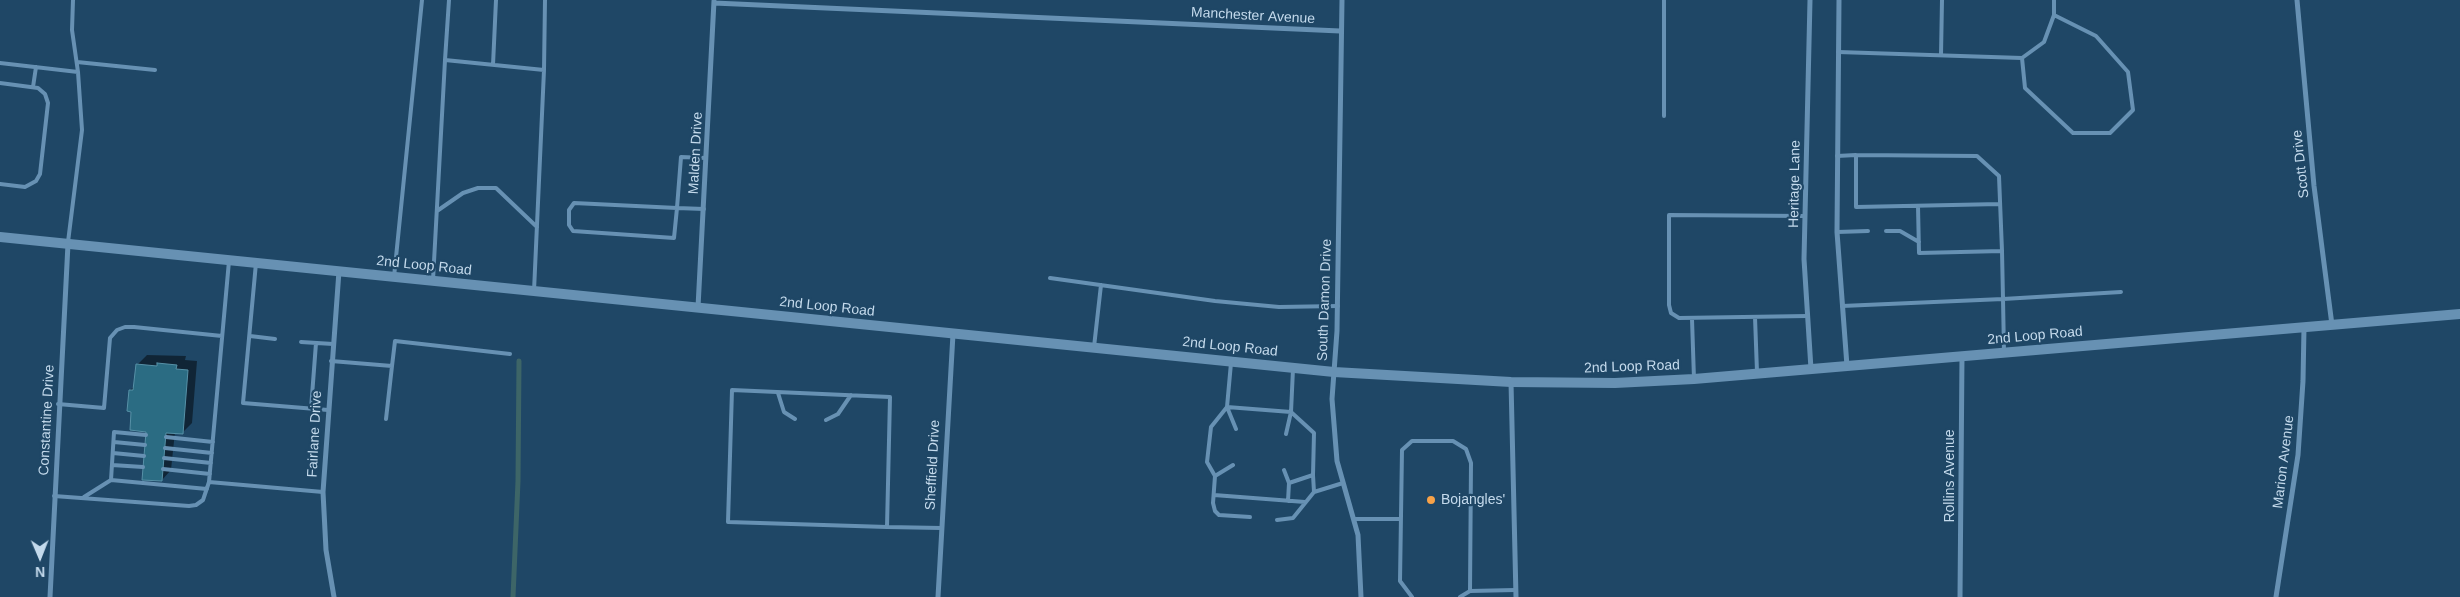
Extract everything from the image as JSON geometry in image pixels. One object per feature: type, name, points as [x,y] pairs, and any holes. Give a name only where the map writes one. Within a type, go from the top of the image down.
[{"type":"main road","name":"2nd Loop Road","points":[[0,237],[1334,372],[1511,382],[1615,383],[1694,378],[2460,314]]},
{"type":"street","name":"South Damon Drive","points":[[1342,0],[1340,31],[1338,306],[1332,400],[1337,461],[1354,519],[1360,552],[1361,597]]},
{"type":"street","name":"Heritage Lane","points":[[1810,0],[1804,259],[1811,369]]},
{"type":"street","points":[[1839,0],[1837,232],[1847,366]]},
{"type":"street","name":"Scott Drive","points":[[2297,0],[2314,186],[2332,326]]},
{"type":"street","name":"Manchester Avenue","points":[[714,1],[1340,31]]},
{"type":"street","name":"Malden Drive","points":[[698,307],[714,1]]},
{"type":"street","name":"Constantine Drive","points":[[50,597],[58,404],[68,244]]},
{"type":"street","name":"Fairlane Drive","points":[[334,597],[326,550],[323,492],[332,344],[339,271]]},
{"type":"street","name":"Marion Avenue","points":[[2276,597],[2298,455],[2303,381],[2304,328]]},
{"type":"street","name":"Sheffield Drive","points":[[938,597],[953,334]]},
{"type":"street","name":"Rollins Avenue","points":[[1960,597],[1962,356]]},
{"type":"street","points":[[1511,382],[1516,597]]},
{"type":"lane","points":[[68,244],[82,130],[77,62],[72,30],[73,0]]},
{"type":"lane","points":[[394,277],[422,0]]},
{"type":"lane","points":[[433,281],[448,0]]},
{"type":"lane","points":[[493,65],[496,0]]},
{"type":"lane","points":[[534,291],[544,70],[545,0]]},
{"type":"lane","points":[[1664,0],[1664,116]]},
{"type":"lane","points":[[1941,55],[1942,0]]},
{"type":"lane","points":[[1838,52],[2022,58],[2044,42],[2054,16],[2054,0]]},
{"type":"lane","points":[[2022,58],[2025,88],[2073,133],[2110,133],[2132,110],[2128,72],[2096,36],[2054,16]]},
{"type":"lane","points":[[445,60],[544,70]]},
{"type":"lane","points":[[77,62],[156,70]]},
{"type":"lane","points":[[0,63],[78,72]]},
{"type":"lane","points":[[33,87],[36,67]]},
{"type":"lane","points":[[0,83],[38,88],[45,94],[48,104],[40,174],[36,181],[25,187],[0,184]]},
{"type":"lane","points":[[1856,155],[1856,207],[2000,204]]},
{"type":"lane","points":[[1837,156],[1977,156],[1999,176],[2004,352]]},
{"type":"lane","points":[[704,209],[677,208],[574,204],[569,210],[569,225],[573,231],[674,238],[677,208],[681,158],[706,158]]},
{"type":"lane","points":[[437,211],[463,193],[478,188],[496,188],[537,227]]},
{"type":"lane","points":[[1918,206],[1920,253],[2002,251]]},
{"type":"lane","points":[[1806,216],[1669,215],[1669,305],[1671,313],[1679,318],[1807,316]]},
{"type":"lane","points":[[1837,232],[1868,231]]},
{"type":"lane","points":[[1886,231],[1900,231],[1919,242]]},
{"type":"lane","points":[[54,496],[189,506],[196,505],[203,500],[210,474],[229,260]]},
{"type":"lane","points":[[256,263],[244,403],[328,410]]},
{"type":"lane","points":[[1050,278],[1216,301],[1279,307],[1338,306]]},
{"type":"lane","points":[[1094,347],[1101,285]]},
{"type":"lane","points":[[1842,306],[2120,292]]},
{"type":"lane","points":[[1755,317],[1758,373]]},
{"type":"lane","points":[[1692,319],[1694,378]]},
{"type":"lane","points":[[58,404],[104,408],[110,338],[117,330],[125,327],[134,327],[222,336]]},
{"type":"lane","points":[[250,336],[276,339]]},
{"type":"lane","points":[[386,419],[395,341],[510,354]]},
{"type":"lane","points":[[301,342],[332,344]]},
{"type":"lane","points":[[310,409],[316,343]]},
{"type":"lane","points":[[331,361],[392,366]]},
{"type":"lane","points":[[1231,361],[1227,407],[1236,430]]},
{"type":"lane","points":[[1286,434],[1291,412],[1293,367]]},
{"type":"lane","points":[[887,527],[890,397],[732,390],[728,522],[887,527],[941,528]]},
{"type":"lane","points":[[778,393],[784,412],[795,419]]},
{"type":"lane","points":[[826,420],[838,414],[851,395]]},
{"type":"lane","points":[[1227,407],[1291,412],[1314,433],[1314,492]]},
{"type":"lane","points":[[1227,407],[1210,427],[1207,462],[1215,476],[1215,511],[1220,515],[1250,517]]},
{"type":"lane","points":[[111,480],[114,432],[146,435]]},
{"type":"lane","points":[[166,437],[213,442]]},
{"type":"lane","points":[[1412,597],[1400,581],[1402,450],[1412,441],[1453,441],[1466,449],[1471,463],[1470,591]]},
{"type":"lane","points":[[114,442],[145,445]]},
{"type":"lane","points":[[165,448],[212,453]]},
{"type":"lane","points":[[113,452],[144,456]]},
{"type":"lane","points":[[164,458],[211,463]]},
{"type":"lane","points":[[112,465],[143,468]]},
{"type":"lane","points":[[1215,476],[1233,465]]},
{"type":"lane","points":[[163,469],[210,474]]},
{"type":"lane","points":[[1284,470],[1289,483],[1288,501]]},
{"type":"lane","points":[[1289,483],[1313,475]]},
{"type":"lane","points":[[84,498],[111,480],[207,489]]},
{"type":"lane","points":[[209,482],[323,492]]},
{"type":"lane","points":[[1277,520],[1293,518],[1314,492],[1344,483]]},
{"type":"lane","points":[[1214,495],[1305,502]]},
{"type":"lane","points":[[1354,519],[1401,519]]},
{"type":"lane","points":[[1460,597],[1470,591],[1515,590]]},
{"type":"building","points":[[157,363],[177,365],[176,369],[188,370],[183,434],[166,433],[162,481],[142,480],[146,432],[130,430],[131,412],[127,411],[129,390],[133,390],[136,364],[157,366]]},
{"type":"waterway","points":[[513,597],[518,481],[519,361]]},
{"type":"place","name":"Bojangles'","points":[[1431,500]]}]
